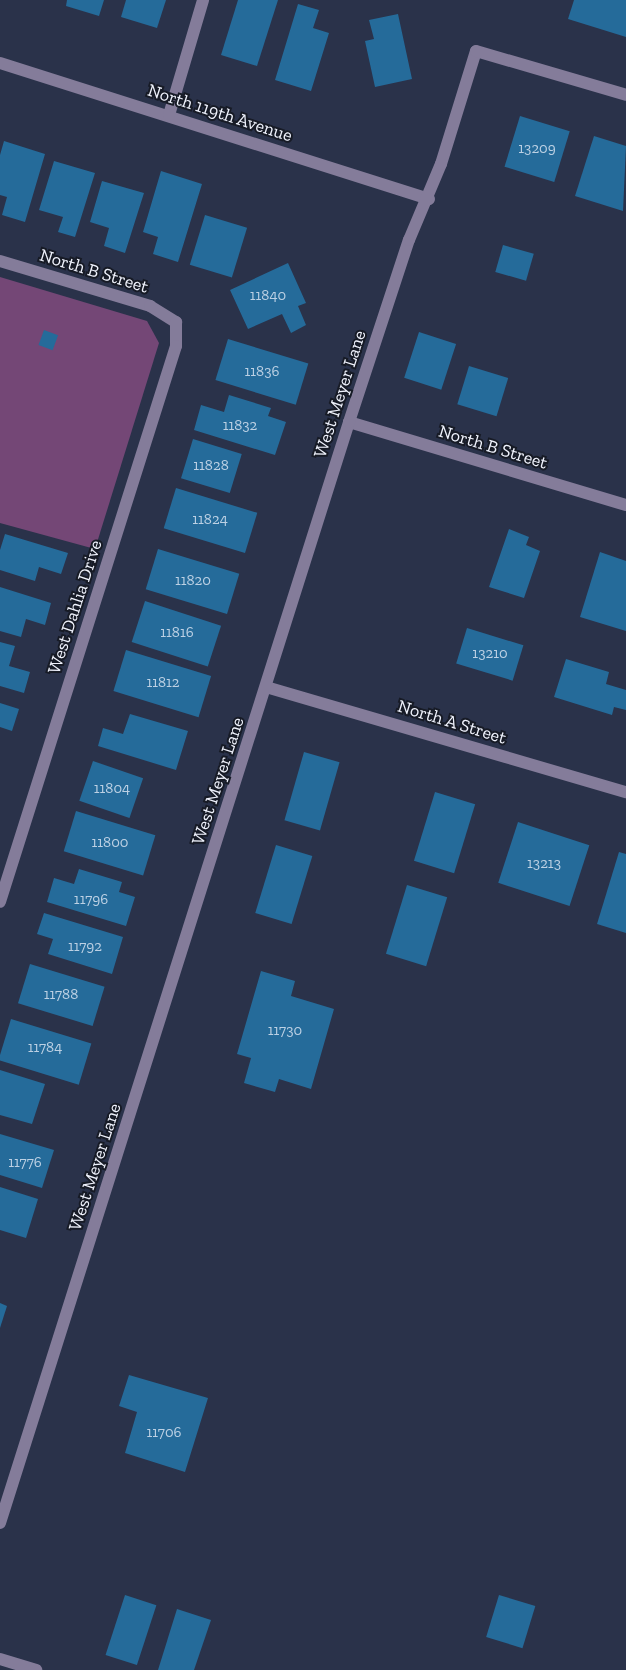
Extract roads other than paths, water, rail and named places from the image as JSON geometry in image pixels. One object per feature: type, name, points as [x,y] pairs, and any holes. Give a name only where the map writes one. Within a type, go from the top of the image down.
[{"type":"street","points":[[169,115],[203,0]]},
{"type":"street","name":"West Meyer Lane","points":[[0,1523],[349,422],[409,240],[429,199],[476,51],[626,95]]},
{"type":"street","name":"North 119th Avenue","points":[[0,63],[169,115],[429,199]]},
{"type":"street","name":"North B Street","points":[[0,261],[150,306],[176,322]]},
{"type":"street","name":"West Dahlia Drive","points":[[0,902],[173,356],[176,322]]},
{"type":"street","name":"North B Street","points":[[349,422],[626,505]]},
{"type":"street","name":"North A Street","points":[[266,687],[626,792]]},
{"type":"street","points":[[0,1659],[36,1670]]}]
